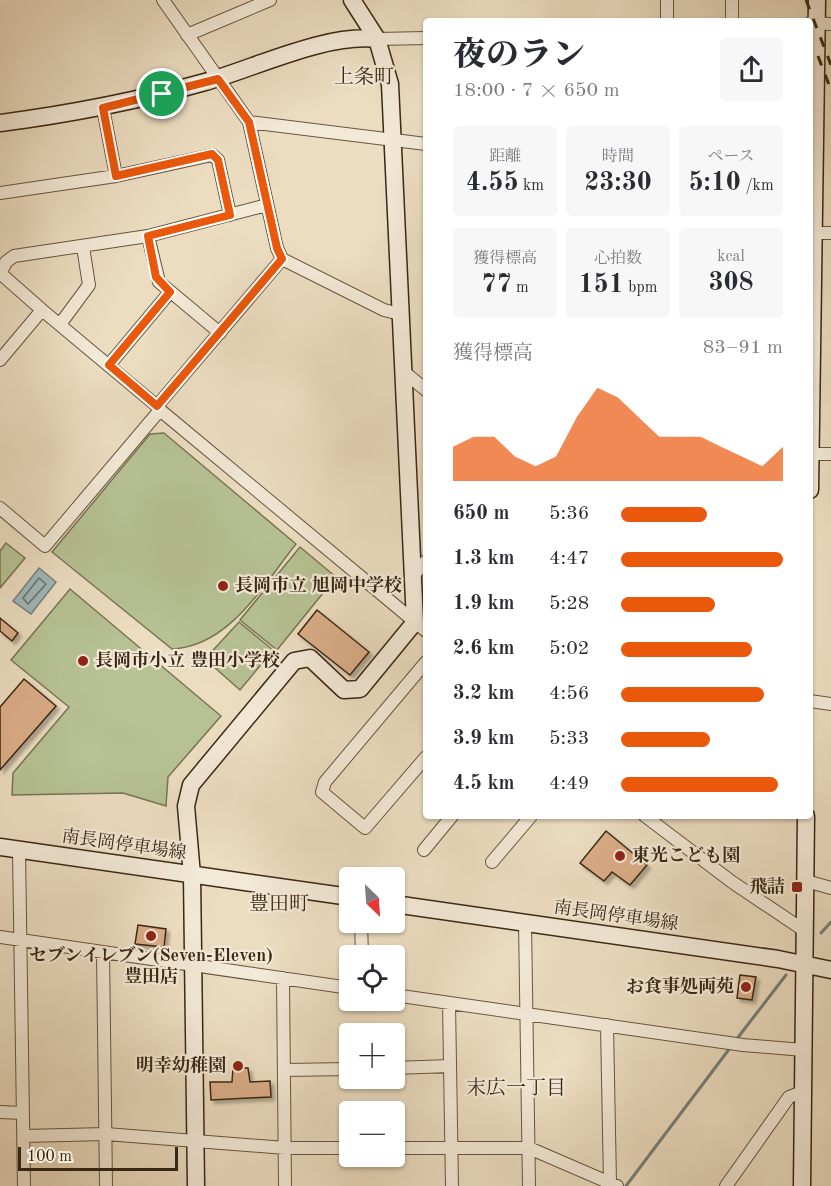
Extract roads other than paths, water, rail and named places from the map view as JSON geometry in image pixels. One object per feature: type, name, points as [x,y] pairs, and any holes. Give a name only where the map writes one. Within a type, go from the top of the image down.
[{"type":"street","points":[[163,0],[249,122],[267,206],[282,259],[384,310],[400,314]]},
{"type":"street","points":[[187,34],[270,0]]},
{"type":"street","points":[[352,0],[377,39],[390,84],[413,576],[421,626]]},
{"type":"street","points":[[667,0],[667,18]]},
{"type":"street","points":[[732,0],[732,18]]},
{"type":"street","points":[[813,203],[819,23],[817,0]]},
{"type":"street","points":[[0,123],[103,108],[218,79],[345,40],[423,38]]},
{"type":"street","points":[[103,108],[116,176]]},
{"type":"street","points":[[249,122],[423,144]]},
{"type":"street","points":[[0,193],[116,176],[212,154],[218,160],[230,215]]},
{"type":"street","points":[[267,206],[148,236],[14,256],[6,262],[0,274],[421,626]]},
{"type":"street","points":[[813,233],[831,233]]},
{"type":"street","points":[[148,236],[156,277],[170,292],[220,333]]},
{"type":"street","points":[[61,323],[89,285],[83,247]]},
{"type":"street","points":[[0,508],[45,546],[282,259]]},
{"type":"street","points":[[109,365],[170,292]]},
{"type":"street","points":[[2,354],[42,310]]},
{"type":"street","points":[[404,372],[423,388]]},
{"type":"street","points":[[813,454],[831,454]]},
{"type":"street","points":[[413,576],[423,564]]},
{"type":"street","points":[[196,1186],[192,874],[186,806],[191,785],[294,661],[310,658],[344,690],[360,689],[421,626]]},
{"type":"street","points":[[423,666],[325,782],[322,792],[365,828],[423,760]]},
{"type":"street","points":[[813,701],[831,704]]},
{"type":"street","points":[[424,850],[450,819]]},
{"type":"street","points":[[492,862],[528,819]]},
{"type":"street","points":[[649,819],[732,882],[805,930]]},
{"type":"street","points":[[802,1186],[806,819]]},
{"type":"street","name":"南長岡停車場線","points":[[0,847],[339,895]]},
{"type":"street","points":[[19,850],[24,1186]]},
{"type":"street","points":[[806,881],[831,888]]},
{"type":"street","name":"南長岡停車場線","points":[[405,906],[804,964],[831,970]]},
{"type":"street","points":[[525,922],[529,1186]]},
{"type":"street","points":[[0,937],[339,986]]},
{"type":"street","points":[[103,952],[106,1186]]},
{"type":"street","points":[[283,978],[285,1186]]},
{"type":"street","points":[[405,997],[727,1043],[803,1050]]},
{"type":"street","points":[[449,1003],[452,1186]]},
{"type":"street","points":[[405,1148],[529,1148],[615,1185],[607,1025]]},
{"type":"street","points":[[405,1068],[450,1066]]},
{"type":"street","points":[[284,1070],[339,1069]]},
{"type":"street","points":[[726,1186],[789,1097],[802,1092]]},
{"type":"street","points":[[0,1112],[23,1113]]},
{"type":"street","points":[[24,1136],[105,1134],[285,1148],[339,1148]]},
{"type":"water","points":[[39,568],[56,582],[31,614],[13,601]]},
{"type":"waterway","points":[[821,933],[831,922]]},
{"type":"waterway","points":[[736,1040],[786,975]]},
{"type":"waterway","points":[[626,1186],[730,1048]]},
{"type":"railway","points":[[806,0],[813,18]]},
{"type":"railway","points":[[813,18],[831,65]]},
{"type":"railway","points":[[818,56],[831,90]]},
{"type":"place","name":"長岡市立 旭岡中学校","points":[[223,586]]},
{"type":"place","name":"長岡市小立 豊田小学校","points":[[83,661]]},
{"type":"place","name":"東光こども園","points":[[620,856]]},
{"type":"place","name":"飛詰","points":[[797,887]]},
{"type":"place","name":"セブンイレブン(Seven-Eleven) 豊田店","points":[[151,936]]},
{"type":"place","name":"お食事処両苑","points":[[746,987]]},
{"type":"place","name":"明幸幼稚園","points":[[238,1066]]},
{"type":"district","name":"上条町","points":[[364,78]]},
{"type":"district","name":"豊田町","points":[[279,905]]},
{"type":"district","name":"末広一丁目","points":[[516,1089]]}]
